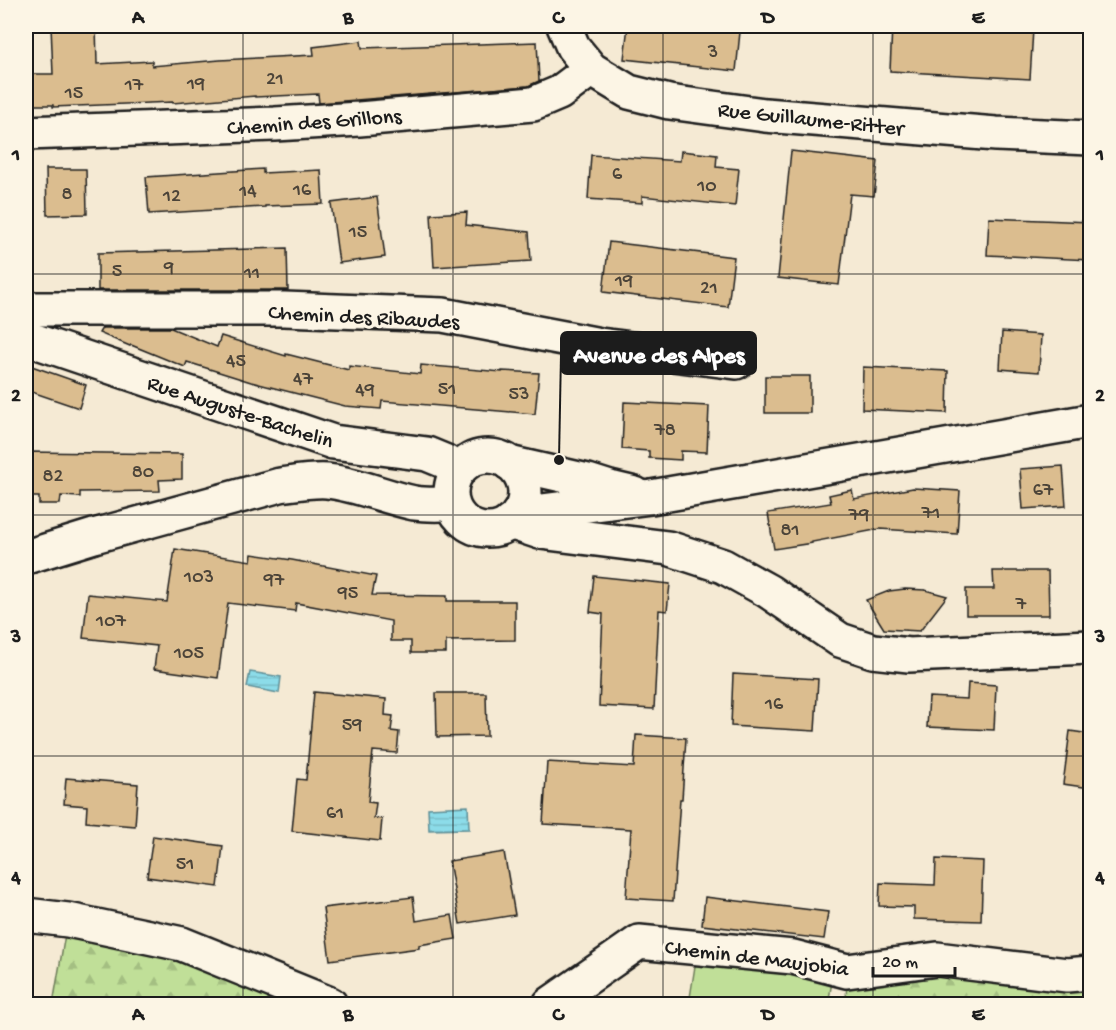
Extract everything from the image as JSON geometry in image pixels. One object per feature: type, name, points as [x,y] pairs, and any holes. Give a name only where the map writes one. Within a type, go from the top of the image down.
[{"type":"street","name":"Rue Guillaume-Ritter","points":[[564,26],[573,47],[591,69],[629,92],[669,102],[765,115],[996,134],[1090,138]]},
{"type":"street","name":"Chemin des Grillons","points":[[26,133],[275,124],[533,104],[559,93],[591,69]]},
{"type":"street","name":"Chemin des Ribaudes","points":[[26,309],[284,309],[443,315],[600,345],[736,362]]},
{"type":"street","name":"Rue Auguste-Bachelin","points":[[26,338],[333,442],[427,454],[459,470]]},
{"type":"street","points":[[514,518],[651,497],[1090,421]]},
{"type":"street","points":[[509,463],[523,481],[525,492],[523,504],[514,518],[500,528],[488,530],[466,523],[457,514],[450,492],[452,480],[459,470],[467,462],[477,457],[499,458],[509,463],[651,497]]},
{"type":"street","points":[[26,558],[280,485],[327,481],[414,503],[452,504]]},
{"type":"street","points":[[514,518],[540,532],[668,548],[723,566],[768,591],[840,640],[873,651],[909,655],[1090,647]]},
{"type":"street","points":[[26,915],[68,920],[182,944],[330,1005]]},
{"type":"street","name":"Chemin de Maujobia","points":[[550,1005],[639,942],[793,957],[847,971],[937,958],[1066,975],[1090,973]]},
{"type":"green space","points":[[67,923],[320,1004],[53,1004]]},
{"type":"green space","points":[[696,960],[832,982],[828,1004],[689,1004]]},
{"type":"green space","points":[[847,975],[1090,976],[1090,1004],[846,1004]]},
{"type":"water","points":[[250,672],[281,677],[279,693],[247,687]]},
{"type":"water","points":[[468,806],[469,829],[429,830],[428,808]]},
{"type":"building","points":[[51,26],[96,26],[97,64],[152,61],[152,66],[314,55],[313,47],[361,41],[362,48],[537,42],[539,81],[528,86],[319,103],[318,94],[255,96],[173,103],[53,107],[53,105],[26,105],[26,74],[53,74]]},
{"type":"building","points":[[628,26],[688,30],[689,26],[740,32],[736,71],[624,59]]},
{"type":"building","points":[[892,26],[1033,29],[1030,79],[890,71]]},
{"type":"building","points":[[681,151],[717,155],[716,167],[739,169],[735,206],[642,196],[642,203],[588,199],[591,155],[680,161]]},
{"type":"building","points":[[791,151],[878,161],[874,196],[850,194],[839,285],[778,278]]},
{"type":"building","points":[[46,169],[86,169],[87,214],[47,215]]},
{"type":"building","points":[[263,169],[263,173],[321,170],[323,204],[149,214],[146,177]]},
{"type":"building","points":[[377,197],[385,257],[339,263],[331,203]]},
{"type":"building","points":[[467,212],[466,225],[529,232],[531,261],[434,267],[431,214]]},
{"type":"building","points":[[989,218],[1090,222],[1090,260],[987,255]]},
{"type":"building","points":[[609,242],[734,257],[728,307],[603,292]]},
{"type":"building","points":[[287,248],[288,290],[98,290],[98,253]]},
{"type":"building","points":[[102,328],[171,328],[217,347],[221,336],[286,356],[286,354],[349,370],[349,366],[420,374],[421,365],[539,373],[535,414],[382,401],[381,409],[345,406],[251,382],[187,362],[185,367],[99,333]]},
{"type":"building","points":[[1002,332],[1041,335],[1039,372],[1000,369]]},
{"type":"building","points":[[26,364],[86,385],[79,408],[26,390]]},
{"type":"building","points":[[863,367],[948,371],[947,413],[862,409]]},
{"type":"building","points":[[765,376],[810,376],[810,413],[765,413]]},
{"type":"building","points":[[624,402],[709,406],[707,452],[681,451],[681,460],[649,458],[649,451],[622,449]]},
{"type":"building","points":[[26,452],[182,454],[182,479],[159,480],[160,491],[80,492],[80,497],[61,496],[60,504],[39,504],[39,497],[26,497]]},
{"type":"building","points":[[1063,466],[1066,506],[1023,509],[1020,469]]},
{"type":"building","points":[[913,488],[960,491],[957,534],[880,529],[774,549],[768,513],[831,503],[829,495],[852,490],[854,499]]},
{"type":"building","points":[[175,549],[251,561],[252,554],[376,576],[372,595],[447,596],[447,601],[515,601],[515,640],[446,641],[446,653],[411,653],[411,641],[391,641],[391,621],[296,603],[295,611],[228,603],[218,678],[154,669],[157,646],[83,638],[88,594],[167,602]]},
{"type":"building","points":[[993,571],[1048,571],[1049,615],[966,615],[966,589],[994,589]]},
{"type":"building","points":[[594,576],[670,584],[667,611],[659,610],[654,709],[599,706],[603,614],[590,612]]},
{"type":"building","points":[[925,590],[947,596],[920,631],[884,629],[866,600],[889,591]]},
{"type":"building","points":[[733,674],[818,679],[815,731],[731,726]]},
{"type":"building","points":[[968,683],[996,685],[994,730],[927,727],[929,697],[967,699]]},
{"type":"building","points":[[314,692],[386,699],[385,715],[393,716],[391,731],[399,732],[397,753],[373,751],[368,802],[376,803],[374,818],[382,819],[380,841],[292,831],[297,779],[306,780]]},
{"type":"building","points":[[436,693],[486,693],[487,736],[437,737]]},
{"type":"building","points":[[1070,731],[1090,734],[1090,788],[1063,784]]},
{"type":"building","points":[[636,735],[686,738],[673,901],[626,898],[631,829],[543,824],[547,762],[634,767]]},
{"type":"building","points":[[66,778],[138,784],[135,826],[86,822],[87,806],[64,804]]},
{"type":"building","points":[[153,836],[223,846],[218,887],[147,877]]},
{"type":"building","points":[[504,852],[515,915],[460,924],[449,861]]},
{"type":"building","points":[[936,859],[983,861],[981,921],[914,919],[914,907],[879,906],[880,883],[935,885]]},
{"type":"building","points":[[413,897],[416,921],[452,915],[456,939],[419,945],[419,948],[330,960],[323,908]]},
{"type":"building","points":[[705,897],[828,912],[824,939],[702,925]]},
{"type":"place","name":"Avenue des Alpes","points":[[559,460]]}]
